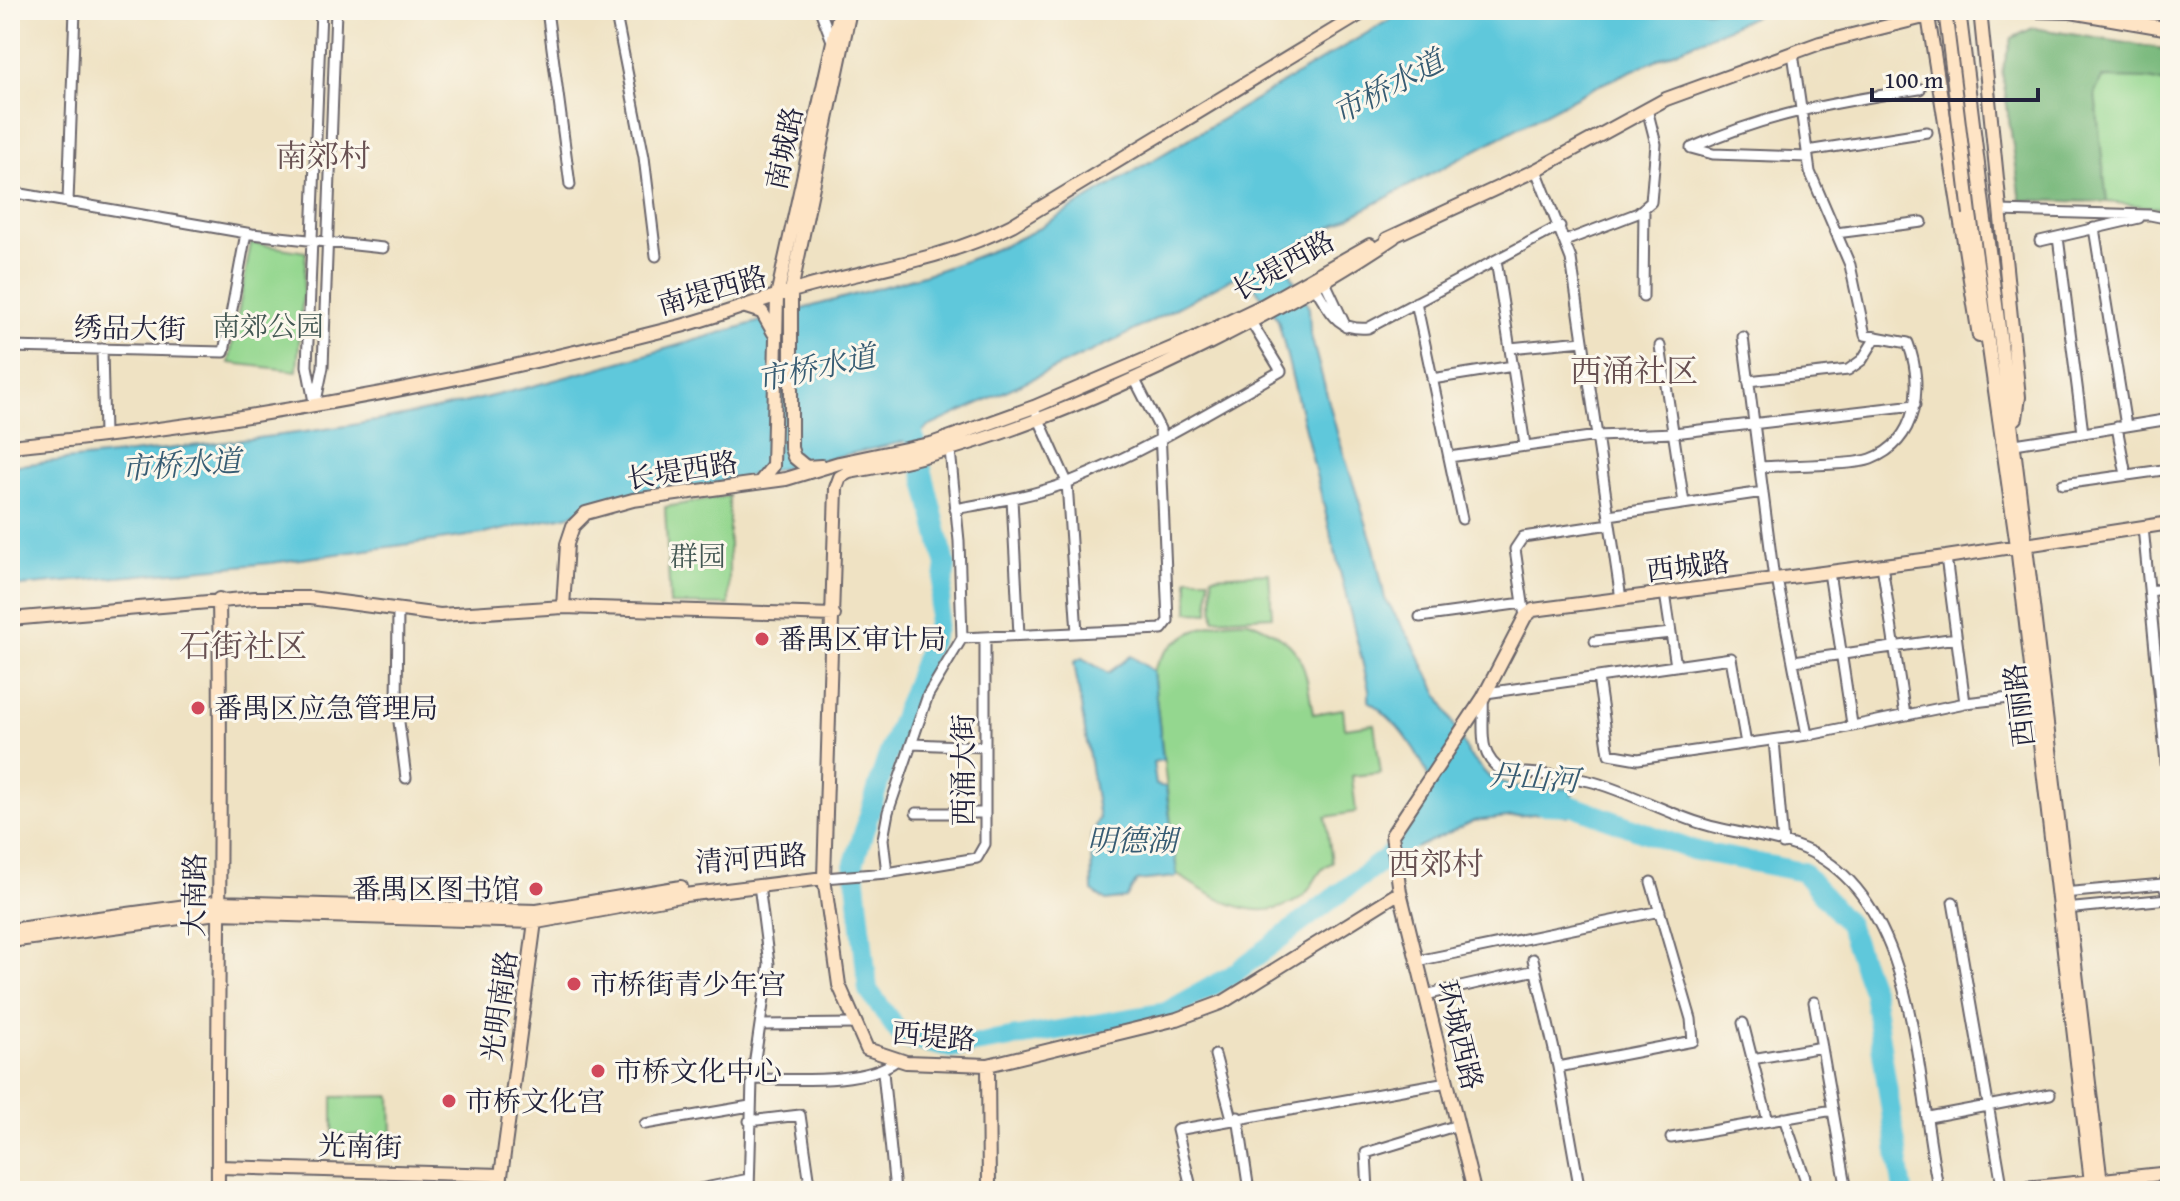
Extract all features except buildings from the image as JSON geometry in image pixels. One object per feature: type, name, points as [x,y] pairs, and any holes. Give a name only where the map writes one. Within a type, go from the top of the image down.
[{"type":"street","points":[[68,202],[75,10]]},
{"type":"street","points":[[315,406],[307,366],[321,10]]},
{"type":"street","points":[[315,406],[323,367],[336,10]]},
{"type":"street","points":[[547,10],[570,185]]},
{"type":"street","points":[[615,10],[644,157],[656,256]]},
{"type":"street","points":[[820,10],[832,41]]},
{"type":"street","name":"南城路","points":[[758,483],[768,476],[773,466],[777,302],[840,10]]},
{"type":"street","name":"南城路","points":[[809,470],[794,457],[791,448],[791,298],[850,10]]},
{"type":"street","name":"南堤西路","points":[[10,446],[315,406],[591,347],[743,306],[777,302],[955,250],[987,238],[1367,10]]},
{"type":"street","name":"西丽路","points":[[1945,10],[1970,214],[2010,440]]},
{"type":"street","name":"西丽路","points":[[1959,10],[2096,1185]]},
{"type":"street","name":"长堤西路","points":[[836,495],[837,483],[844,474],[940,449],[1135,380],[1314,285],[1394,237],[1536,170],[1666,99],[1793,53],[1928,16],[1968,10]]},
{"type":"street","points":[[1980,10],[2019,397],[2010,440]]},
{"type":"street","points":[[1989,10],[2071,12],[2170,29]]},
{"type":"street","points":[[1983,35],[1994,21],[2010,11]]},
{"type":"street","points":[[1928,16],[1990,403],[2010,440]]},
{"type":"street","points":[[1760,467],[1870,459],[1903,436],[1915,405],[1908,343],[1902,339],[1875,339],[1865,335],[1850,265],[1810,172],[1793,53]]},
{"type":"street","points":[[1920,89],[1801,108],[1691,148],[1713,154],[1808,154],[1927,132]]},
{"type":"street","points":[[1565,241],[1644,208],[1651,202],[1656,144],[1647,109]]},
{"type":"street","points":[[1536,170],[1565,241],[1621,599]]},
{"type":"street","points":[[10,192],[246,233],[383,248]]},
{"type":"street","points":[[1643,297],[1644,208]]},
{"type":"street","points":[[2000,211],[2150,215],[2170,219]]},
{"type":"street","points":[[2040,241],[2150,215]]},
{"type":"street","points":[[1836,233],[1922,222]]},
{"type":"street","points":[[1314,285],[1336,321],[1346,327],[1368,328],[1560,226]]},
{"type":"street","points":[[2094,228],[2126,475]]},
{"type":"street","name":"绣品大街","points":[[10,347],[224,352],[246,233]]},
{"type":"street","name":"长堤西路","points":[[1314,285],[1365,247],[1394,237]]},
{"type":"street","points":[[2058,237],[2083,433]]},
{"type":"street","points":[[1496,260],[1525,445]]},
{"type":"street","points":[[1416,302],[1462,519]]},
{"type":"street","points":[[743,306],[762,312],[770,322],[776,340]]},
{"type":"street","points":[[955,509],[1012,499],[1067,482],[1161,440],[1281,371],[1249,319]]},
{"type":"street","name":"长堤西路","points":[[1037,413],[1249,319]]},
{"type":"street","points":[[1743,337],[1775,579],[1807,735]]},
{"type":"street","points":[[1748,381],[1848,370],[1862,360],[1875,339]]},
{"type":"street","points":[[1510,348],[1583,341]]},
{"type":"street","points":[[1660,346],[1684,503]]},
{"type":"street","points":[[102,349],[104,435]]},
{"type":"street","points":[[1432,379],[1513,366]]},
{"type":"street","points":[[962,638],[1162,629],[1168,621],[1160,429],[1135,380]]},
{"type":"street","points":[[1449,457],[1597,436],[1674,433],[1915,405]]},
{"type":"street","points":[[1037,413],[1067,482],[1077,633]]},
{"type":"street","points":[[2010,440],[2083,433],[2170,419]]},
{"type":"street","points":[[824,878],[887,873],[883,839],[888,812],[928,695],[962,638],[955,509],[940,449]]},
{"type":"street","name":"长堤西路","points":[[563,607],[567,544],[573,526],[586,513],[633,500],[758,483],[839,463],[889,460]]},
{"type":"street","points":[[2063,484],[2170,469]]},
{"type":"street","points":[[809,470],[824,477],[836,495]]},
{"type":"street","points":[[1400,892],[1392,835],[1485,696],[1524,610],[1515,549],[1523,537],[1684,503],[1763,492]]},
{"type":"street","name":"西堤路","points":[[836,495],[824,878],[839,985],[867,1049],[897,1060],[988,1065],[1109,1038],[1223,1002],[1400,892]]},
{"type":"street","points":[[1012,499],[1019,635]]},
{"type":"street","name":"西城路","points":[[1524,610],[1946,557],[2170,523]]},
{"type":"street","points":[[2143,527],[2166,720],[2170,803]]},
{"type":"street","points":[[1946,557],[1965,703]]},
{"type":"street","points":[[1882,565],[1905,715]]},
{"type":"street","points":[[1829,572],[1852,724]]},
{"type":"street","points":[[2150,591],[2170,588]]},
{"type":"street","points":[[1665,593],[1676,666]]},
{"type":"street","points":[[10,619],[219,599],[310,598],[440,615],[563,607],[834,615]]},
{"type":"street","name":"大南路","points":[[218,1191],[216,908],[221,789],[219,599]]},
{"type":"street","points":[[1420,617],[1524,610]]},
{"type":"street","points":[[398,611],[397,706],[406,778]]},
{"type":"street","points":[[1595,641],[1671,633]]},
{"type":"street","name":"西涌大街","points":[[887,873],[977,858],[985,844],[985,637]]},
{"type":"street","points":[[1794,661],[1956,638]]},
{"type":"street","points":[[1485,696],[1731,658],[1746,744]]},
{"type":"street","points":[[1598,677],[1609,754],[1638,759],[1807,735],[1965,703],[2037,695]]},
{"type":"street","points":[[1485,696],[1484,751],[1492,765],[1504,772],[1591,781],[1662,812],[1734,834],[1803,849],[1839,871],[1882,925],[1907,998],[1929,1117],[1932,1166],[1939,1191]]},
{"type":"street","points":[[1774,740],[1783,844]]},
{"type":"street","points":[[913,744],[985,747]]},
{"type":"street","points":[[916,813],[985,813]]},
{"type":"street","points":[[2063,909],[2169,900],[2163,884],[2170,871]]},
{"type":"street","name":"清河西路","points":[[536,916],[687,886],[758,879],[824,878]]},
{"type":"street","name":"清河西路","points":[[216,908],[536,916],[824,878]]},
{"type":"street","points":[[1558,1067],[1693,1041],[1691,1019],[1651,882]]},
{"type":"street","points":[[2061,893],[2163,884]]},
{"type":"street","points":[[749,1191],[752,1079],[769,964],[759,885]]},
{"type":"street","name":"环城西路","points":[[1400,892],[1474,1191]]},
{"type":"street","points":[[1953,902],[2003,1191]]},
{"type":"street","points":[[10,930],[216,908]]},
{"type":"street","points":[[10,941],[216,908]]},
{"type":"street","points":[[1417,961],[1660,911]]},
{"type":"street","name":"光明南路","points":[[499,1191],[536,916]]},
{"type":"street","points":[[1533,959],[1558,1067],[1580,1191]]},
{"type":"street","points":[[1425,995],[1536,970]]},
{"type":"street","points":[[1814,1002],[1847,1191]]},
{"type":"street","points":[[1743,1023],[1768,1121]]},
{"type":"street","points":[[760,1025],[855,1024]]},
{"type":"street","points":[[1752,1059],[1822,1047]]},
{"type":"street","points":[[1215,1055],[1235,1118],[1249,1191]]},
{"type":"street","points":[[752,1079],[805,1080],[883,1072],[897,1060]]},
{"type":"street","points":[[988,1065],[989,1191]]},
{"type":"street","points":[[883,1072],[895,1191]]},
{"type":"street","points":[[1192,1191],[1177,1130],[1447,1082]]},
{"type":"street","points":[[1929,1117],[2050,1094]]},
{"type":"street","points":[[645,1124],[750,1106]]},
{"type":"street","points":[[1671,1138],[1833,1110]]},
{"type":"street","points":[[749,1121],[800,1115],[811,1191]]},
{"type":"street","points":[[1784,1118],[1805,1178]]},
{"type":"street","points":[[1368,1191],[1366,1153],[1458,1125]]},
{"type":"street","name":"光南街","points":[[218,1167],[501,1175]]},
{"type":"street","points":[[1996,1191],[2096,1185],[2170,1173]]},
{"type":"street","points":[[690,1191],[749,1179]]},
{"type":"green space","points":[[2033,28],[2170,50],[2170,209],[2107,202],[2021,200],[2002,71],[2012,38]]},
{"type":"green space","points":[[2033,28],[2170,50],[2170,84],[2148,79],[2102,78],[2095,93],[2107,202],[2021,200],[2002,71],[2012,38]]},
{"type":"green space","name":"南郊公园","points":[[251,243],[306,252],[297,371],[229,363]]},
{"type":"green space","name":"群园","points":[[729,496],[729,605],[670,604],[665,507]]},
{"type":"green space","points":[[1269,573],[1272,616],[1214,619],[1212,576]]},
{"type":"green space","points":[[1188,578],[1209,578],[1209,613],[1188,612]]},
{"type":"green space","points":[[1249,621],[1281,637],[1298,656],[1307,680],[1313,714],[1343,709],[1345,728],[1374,724],[1381,773],[1352,776],[1356,812],[1326,817],[1332,863],[1323,868],[1304,895],[1272,910],[1255,910],[1222,901],[1177,874],[1153,671],[1170,648],[1193,632],[1221,623]]},
{"type":"green space","points":[[391,1096],[392,1135],[333,1136],[333,1097]]},
{"type":"water","name":"市桥水道","points":[[1406,10],[1768,10],[1595,87],[1286,251],[1285,263],[1309,308],[1310,332],[1338,436],[1374,547],[1385,599],[1412,642],[1469,755],[1490,778],[1514,786],[1573,789],[1568,816],[1551,812],[1474,821],[1416,848],[1403,834],[1413,824],[1432,787],[1407,739],[1369,701],[1369,689],[1278,320],[1246,275],[1240,274],[1118,339],[930,426],[921,432],[921,436],[899,443],[483,534],[271,563],[10,587],[10,466],[299,433],[451,406],[615,364],[938,270],[1030,233]]},
{"type":"water","name":"明德湖","points":[[1131,656],[1153,671],[1163,760],[1153,762],[1156,785],[1166,787],[1177,874],[1176,877],[1137,881],[1126,898],[1106,901],[1092,891],[1091,835],[1099,818],[1074,662],[1082,658],[1108,673]]},
{"type":"waterway","points":[[900,416],[913,432],[946,566],[936,628],[886,761],[854,863],[868,990],[903,1038],[951,1048],[1166,1012],[1232,975],[1429,825]]},
{"type":"waterway","name":"丹山河","points":[[1543,805],[1573,806],[1692,850],[1803,872],[1848,924],[1873,993],[1903,1191]]},
{"type":"place","name":"番禺区审计局","points":[[762,639]]},
{"type":"place","name":"番禺区应急管理局","points":[[198,708]]},
{"type":"place","name":"番禺区图书馆","points":[[536,889]]},
{"type":"place","name":"市桥街青少年宫","points":[[574,984]]},
{"type":"place","name":"市桥文化中心","points":[[598,1071]]},
{"type":"place","name":"市桥文化宫","points":[[449,1101]]},
{"type":"district","name":"南郊村","points":[[323,156]]},
{"type":"district","name":"西涌社区","points":[[1634,371]]},
{"type":"district","name":"石街社区","points":[[243,646]]},
{"type":"district","name":"西郊村","points":[[1436,864]]}]
